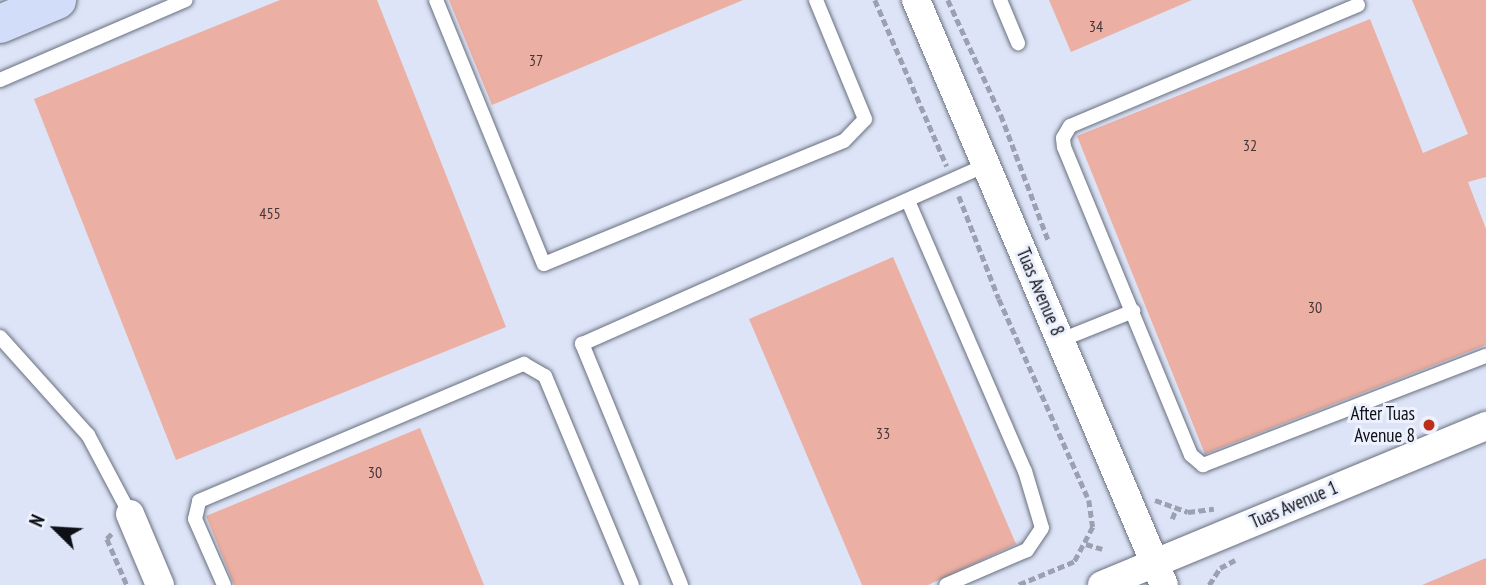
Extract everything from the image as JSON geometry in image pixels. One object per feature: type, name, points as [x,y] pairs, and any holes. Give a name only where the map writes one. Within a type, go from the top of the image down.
[{"type":"main road","points":[[0,24],[57,0]]},
{"type":"street","name":"Tuas Avenue 8","points":[[916,0],[1160,574]]},
{"type":"street","name":"Tuas Avenue 1","points":[[1102,585],[1160,574],[1486,426]]},
{"type":"street","points":[[130,514],[160,585]]},
{"type":"lane","points":[[0,80],[186,0]]},
{"type":"lane","points":[[436,0],[544,264],[844,141],[864,119],[816,0]]},
{"type":"lane","points":[[1000,0],[1018,43]]},
{"type":"lane","points":[[1358,5],[1066,131],[1064,147],[1191,455],[1203,465],[1486,356]]},
{"type":"lane","points":[[681,585],[582,344],[986,164]]},
{"type":"lane","points":[[908,201],[1025,471],[1042,528],[1027,550],[946,585]]},
{"type":"lane","points":[[1061,340],[1133,311]]},
{"type":"lane","points":[[0,337],[88,435],[130,514]]},
{"type":"lane","points":[[223,585],[195,519],[199,501],[524,364],[545,376],[632,585]]},
{"type":"path","points":[[874,0],[953,180],[999,299],[1089,500],[1093,527],[1074,562],[1019,585]]},
{"type":"path","points":[[1172,519],[1176,509]]},
{"type":"path","points":[[1086,544],[1102,549]]},
{"type":"building","points":[[280,0],[377,0],[506,327],[176,460],[34,99]]},
{"type":"building","points":[[449,0],[743,0],[492,105]]},
{"type":"building","points":[[1049,0],[1192,0],[1071,52]]},
{"type":"building","points":[[1412,0],[1486,0],[1486,177],[1468,182],[1486,229],[1486,345],[1205,454],[1077,136],[1370,19],[1423,153],[1468,134]]},
{"type":"building","points":[[893,257],[1016,544],[928,585],[862,585],[749,319]]},
{"type":"building","points":[[420,428],[484,585],[234,585],[206,516]]},
{"type":"building","points":[[1486,558],[1486,585],[1422,585]]},
{"type":"place","name":"After Tuas Avenue 8","points":[[1429,425]]}]
